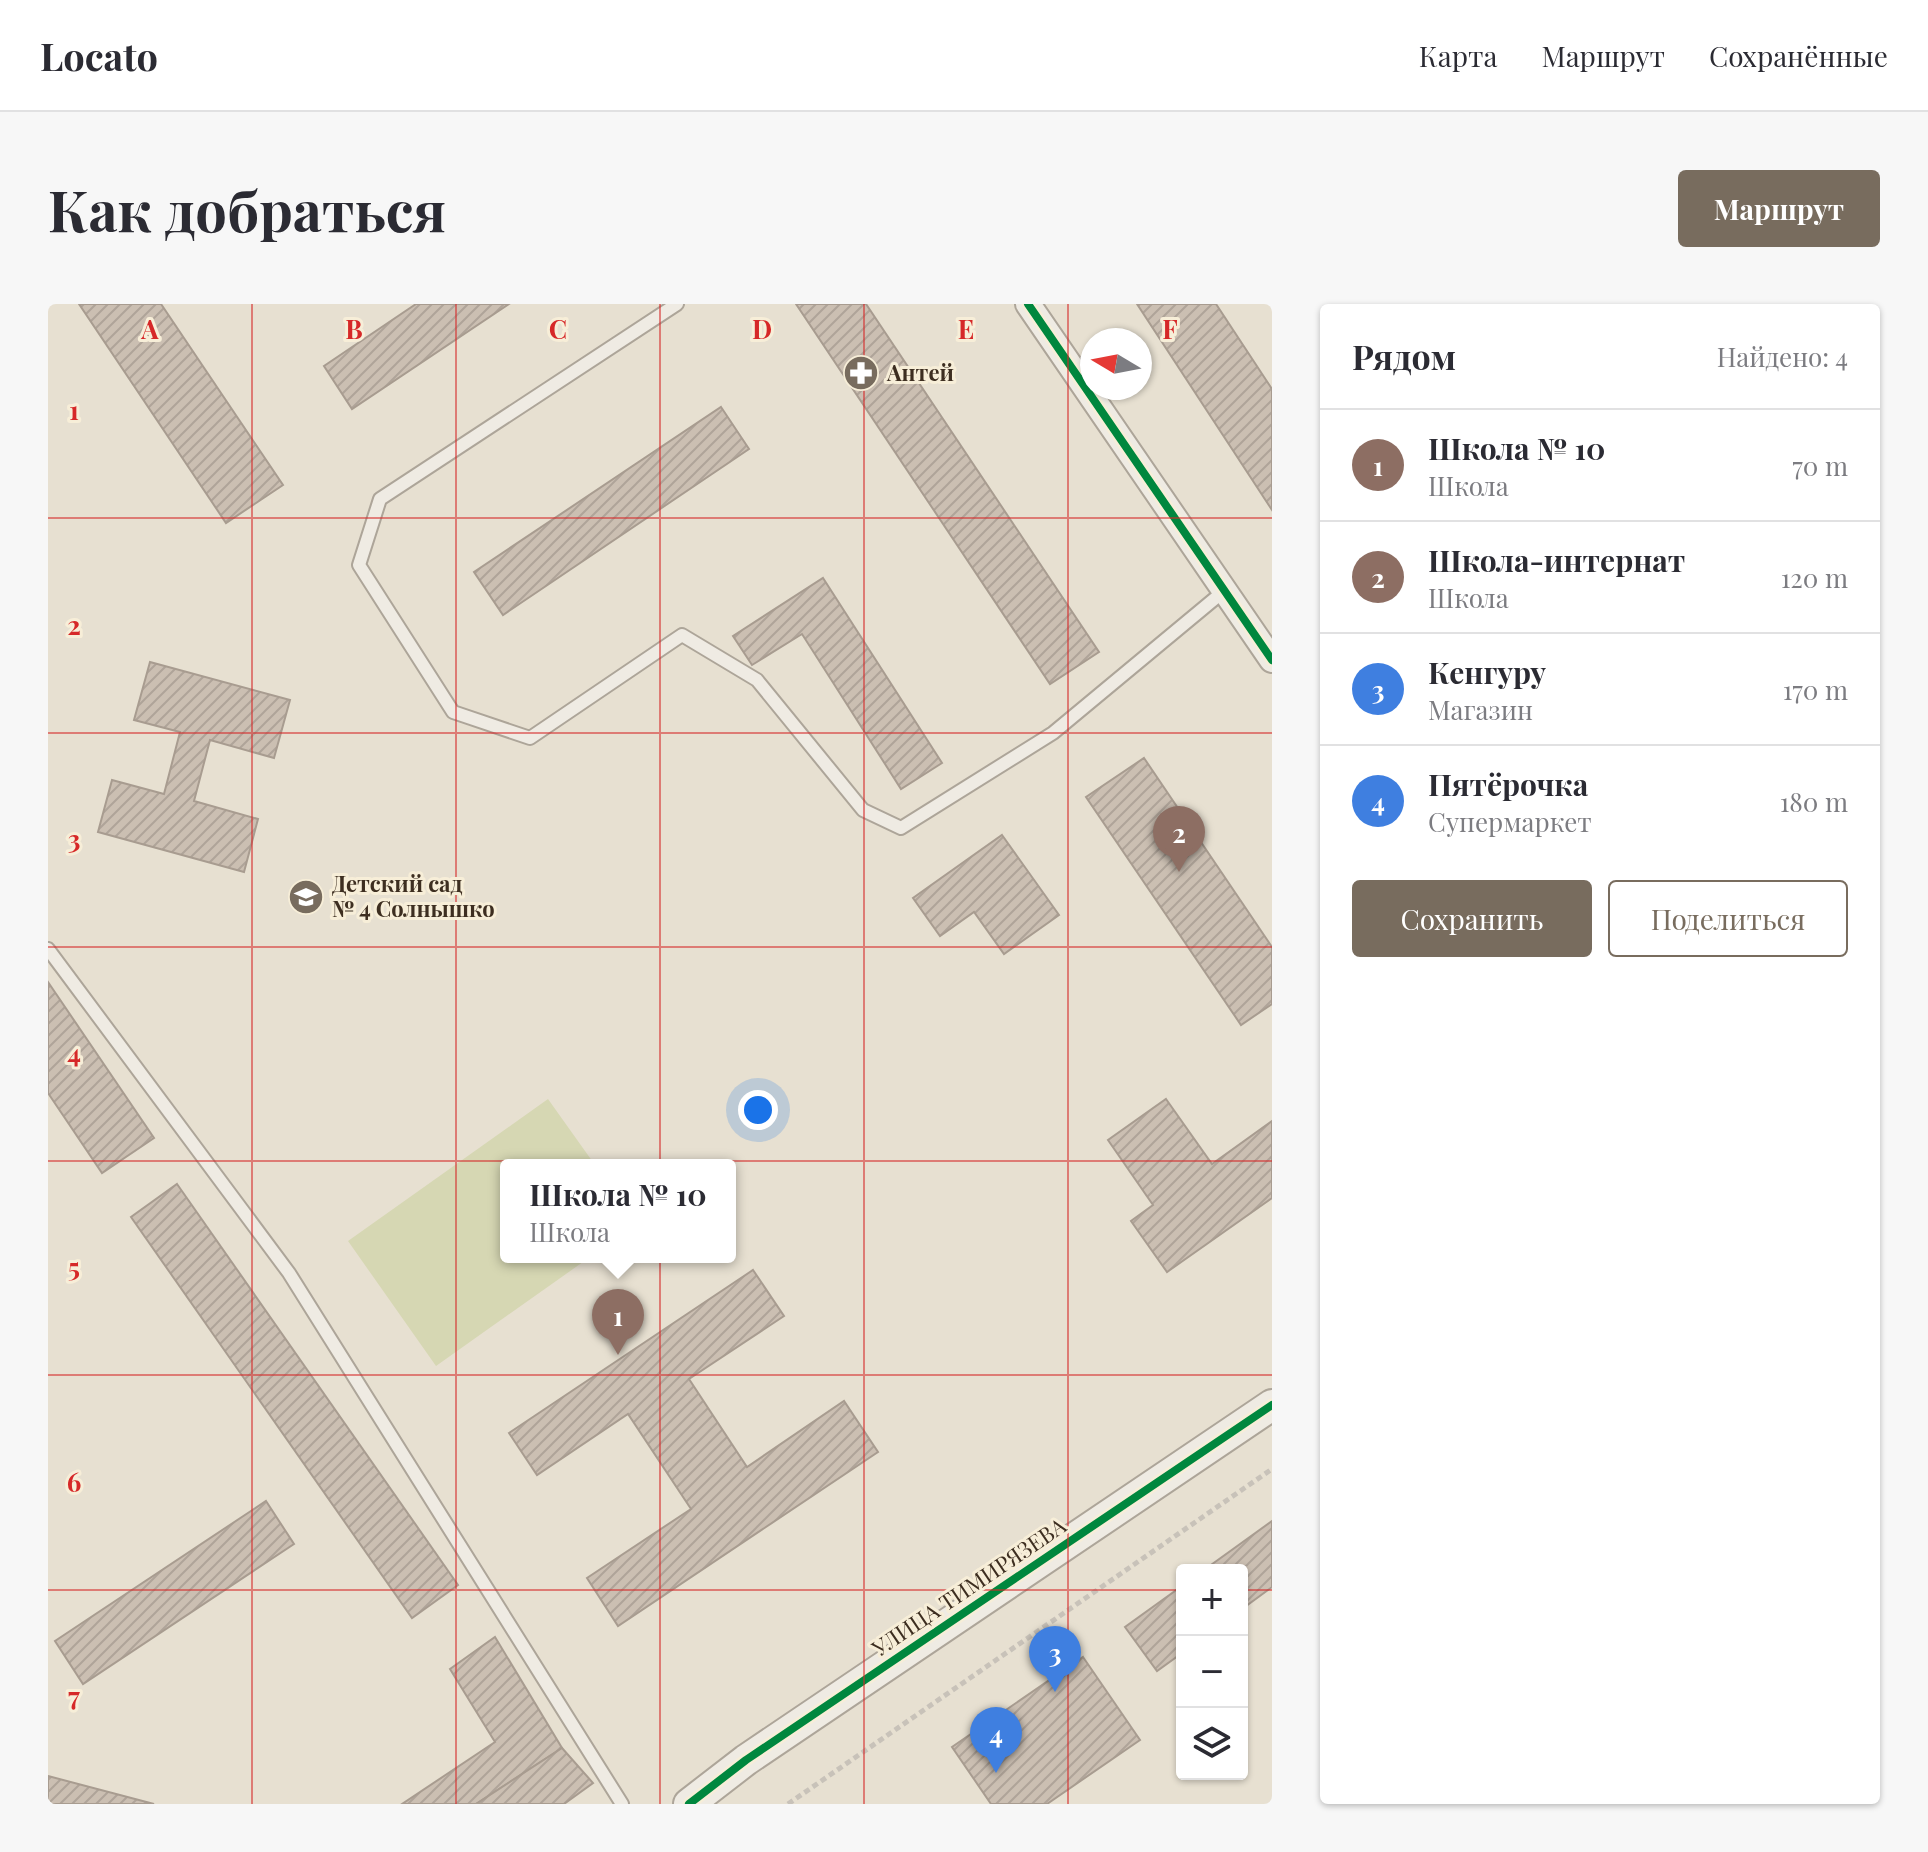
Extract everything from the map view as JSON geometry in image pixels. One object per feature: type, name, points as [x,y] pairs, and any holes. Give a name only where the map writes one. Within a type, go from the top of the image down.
[{"type":"street","points":[[1028,304],[1272,660]]},
{"type":"street","name":"УЛИЦА ТИМИРЯЗЕВА","points":[[689,1804],[746,1760],[1272,1405]]},
{"type":"lane","points":[[677,304],[380,499],[359,565],[453,712],[530,738],[682,635],[757,680],[863,810],[901,828],[1053,733],[1224,591]]},
{"type":"lane","points":[[48,949],[289,1273],[622,1804]]},
{"type":"path","points":[[788,1804],[1272,1469]]},
{"type":"green space","points":[[548,1099],[591,1159],[500,1159],[500,1263],[582,1263],[436,1366],[348,1241]]},
{"type":"building","points":[[79,304],[161,304],[283,485],[226,523]]},
{"type":"building","points":[[416,304],[509,304],[352,409],[324,366]]},
{"type":"building","points":[[796,304],[866,304],[1099,652],[1050,684]]},
{"type":"building","points":[[1137,304],[1216,304],[1272,389],[1272,510]]},
{"type":"building","points":[[721,407],[749,449],[503,615],[474,572]]},
{"type":"building","points":[[823,578],[942,763],[901,789],[802,634],[752,665],[733,636]]},
{"type":"building","points":[[150,662],[290,700],[274,758],[210,740],[194,801],[258,819],[244,872],[98,832],[112,780],[164,794],[180,732],[134,720]]},
{"type":"building","points":[[1144,758],[1272,947],[1272,1004],[1241,1025],[1086,797]]},
{"type":"building","points":[[1002,835],[1059,915],[1004,954],[974,912],[940,936],[913,898]]},
{"type":"building","points":[[48,982],[154,1138],[102,1173],[48,1093]]},
{"type":"building","points":[[1166,1099],[1212,1164],[1272,1121],[1272,1198],[1167,1272],[1131,1221],[1153,1205],[1108,1140]]},
{"type":"building","points":[[177,1184],[458,1585],[412,1618],[131,1217]]},
{"type":"building","points":[[753,1270],[784,1316],[689,1379],[747,1467],[844,1401],[878,1452],[618,1626],[587,1578],[691,1509],[628,1414],[537,1475],[509,1433]]},
{"type":"building","points":[[266,1501],[294,1544],[83,1684],[55,1641]]},
{"type":"building","points":[[1272,1521],[1272,1587],[1248,1605],[1248,1564],[1212,1564]]},
{"type":"building","points":[[1176,1590],[1176,1657],[1157,1671],[1125,1627]]},
{"type":"building","points":[[495,1637],[562,1748],[476,1804],[402,1804],[495,1742],[450,1669]]},
{"type":"building","points":[[1083,1657],[1140,1740],[1047,1804],[991,1804],[952,1747]]},
{"type":"building","points":[[562,1748],[593,1783],[564,1804],[476,1804]]},
{"type":"building","points":[[48,1776],[154,1804],[48,1804]]},
{"type":"cycle path","points":[[1028,304],[1272,660]]},
{"type":"cycle path","points":[[689,1804],[746,1760],[1272,1405]]},
{"type":"place","name":"Антей","points":[[861,373]]},
{"type":"place","name":"Школа-интернат","points":[[1179,872]]},
{"type":"place","name":"Детский сад № 4 Солнышко","points":[[306,897]]},
{"type":"place","name":"Школа № 10","points":[[618,1355]]},
{"type":"place","name":"Кенгуру","points":[[1055,1692]]},
{"type":"place","name":"Пятёрочка","points":[[996,1773]]}]
